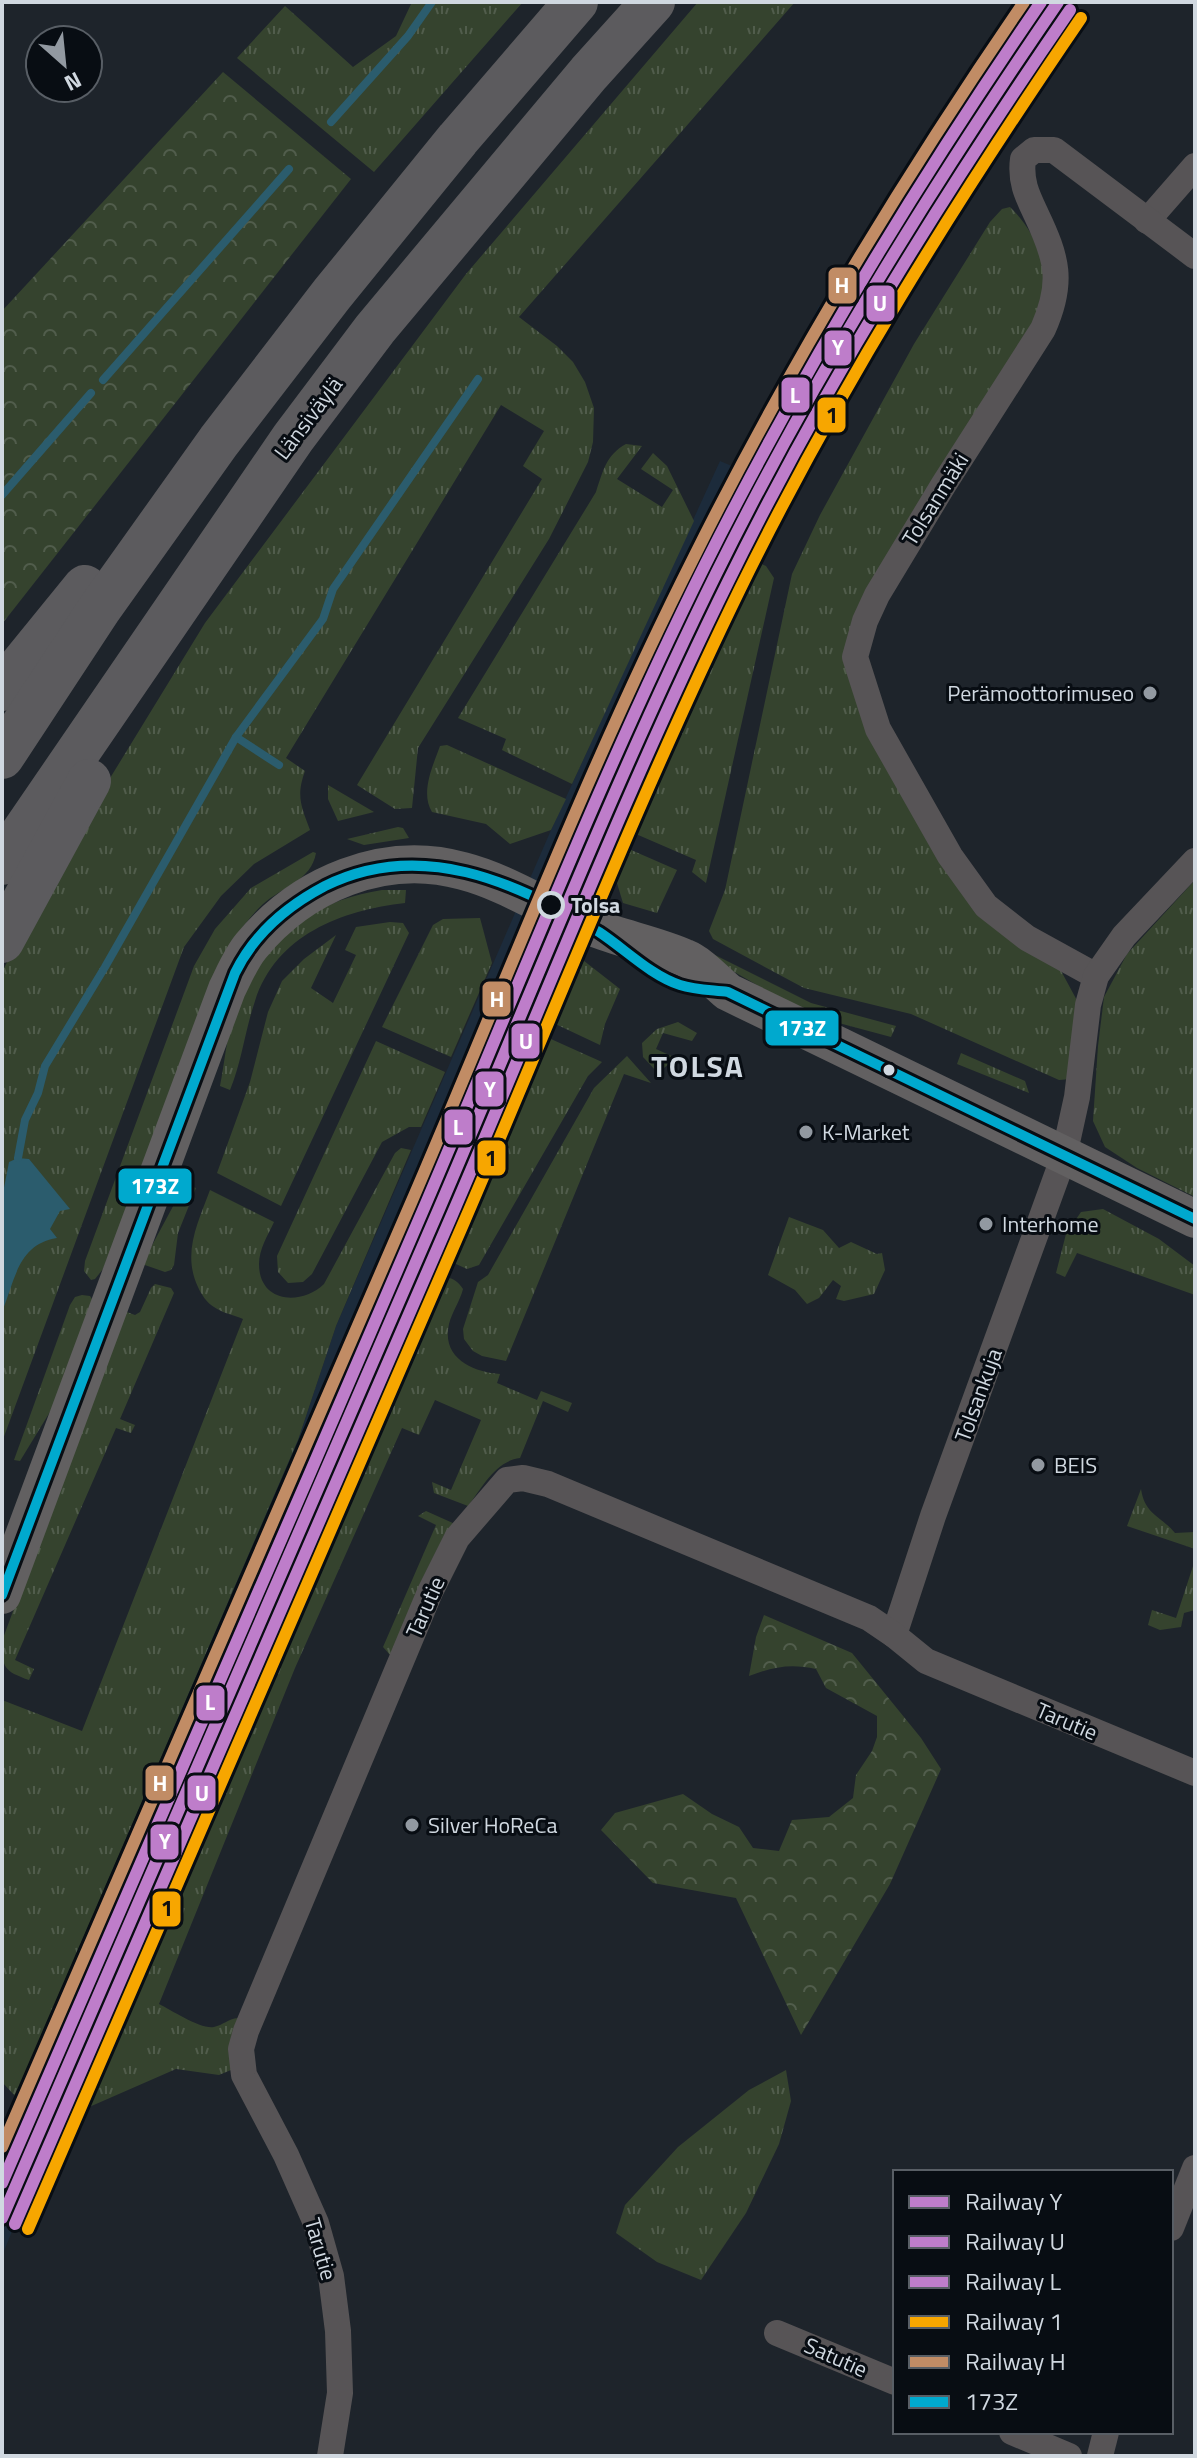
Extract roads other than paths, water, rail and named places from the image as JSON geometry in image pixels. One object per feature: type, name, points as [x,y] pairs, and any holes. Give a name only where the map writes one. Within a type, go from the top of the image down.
[{"type":"highway","points":[[2,757],[100,608],[219,441],[332,294],[468,127],[576,2]]},
{"type":"highway","name":"Länsiväylä","points":[[2,863],[293,438],[375,329],[580,84],[653,2]]},
{"type":"highway","points":[[2,689],[79,594],[219,441]]},
{"type":"highway","points":[[2,941],[123,722],[203,567]]},
{"type":"street","name":"Tolsanmäki","points":[[1096,976],[1027,938],[986,906],[950,856],[878,729],[855,657],[865,621],[877,595],[1043,329],[1055,303],[1056,278],[1051,247],[1023,187],[1023,159],[1034,150],[1054,150],[1195,256]]},
{"type":"street","points":[[1147,221],[1195,166]]},
{"type":"street","points":[[1096,976],[1124,936],[1195,861]]},
{"type":"street","points":[[2,1595],[227,989],[249,948],[281,914],[342,877],[391,866],[418,864],[466,871],[591,927],[688,959],[728,992],[1195,1219]]},
{"type":"street","name":"Tolsankuja","points":[[894,1635],[933,1516],[1064,1156],[1077,1097],[1088,1005],[1096,976]]},
{"type":"street","name":"Tarutie","points":[[330,2456],[340,2393],[338,2331],[331,2276],[316,2223],[286,2155],[244,2075],[241,2049],[250,2021],[419,1620],[457,1538],[507,1480],[523,1478],[548,1484],[869,1618],[926,1661],[1195,1773]]},
{"type":"street","points":[[1173,2223],[1195,2168]]},
{"type":"street","name":"Satutie","points":[[777,2333],[893,2381]]},
{"type":"street","points":[[1017,2434],[1069,2456]]},
{"type":"street","points":[[1100,2456],[1106,2434]]},
{"type":"waterway","points":[[331,122],[408,36],[432,2]]},
{"type":"waterway","points":[[103,380],[289,169]]},
{"type":"waterway","points":[[18,1158],[25,1120],[38,1093],[45,1066],[236,737],[323,619],[333,589],[478,379]]},
{"type":"waterway","points":[[2,495],[91,393]]},
{"type":"waterway","points":[[236,737],[279,765]]},
{"type":"rail line","name":"H","points":[[2,2147],[411,1203],[582,797],[655,636],[731,485],[808,344],[891,205],[1024,2]]},
{"type":"rail line","name":"L","points":[[2,2183],[374,1324],[596,801],[667,643],[742,492],[822,348],[906,208],[1041,2]]},
{"type":"rail line","name":"Y","points":[[2,2218],[439,1209],[642,731],[716,574],[793,426],[877,282],[965,141],[1058,2]]},
{"type":"rail line","name":"U","points":[[15,2224],[452,1215],[620,818],[728,582],[805,434],[888,290],[977,148],[1070,10]]},
{"type":"rail line","name":"1","points":[[28,2229],[464,1222],[632,825],[740,589],[817,441],[900,297],[1081,18]]},
{"type":"place","name":"Perämoottorimuseo","points":[[1150,693]]},
{"type":"place","name":"Tolsa","points":[[551,905]]},
{"type":"place","name":"K-Market","points":[[806,1132]]},
{"type":"place","name":"Interhome","points":[[986,1224]]},
{"type":"place","name":"BEIS","points":[[1038,1465]]},
{"type":"place","name":"Silver HoReCa","points":[[412,1825]]},
{"type":"district","name":"TOLSA","points":[[698,1066]]}]
